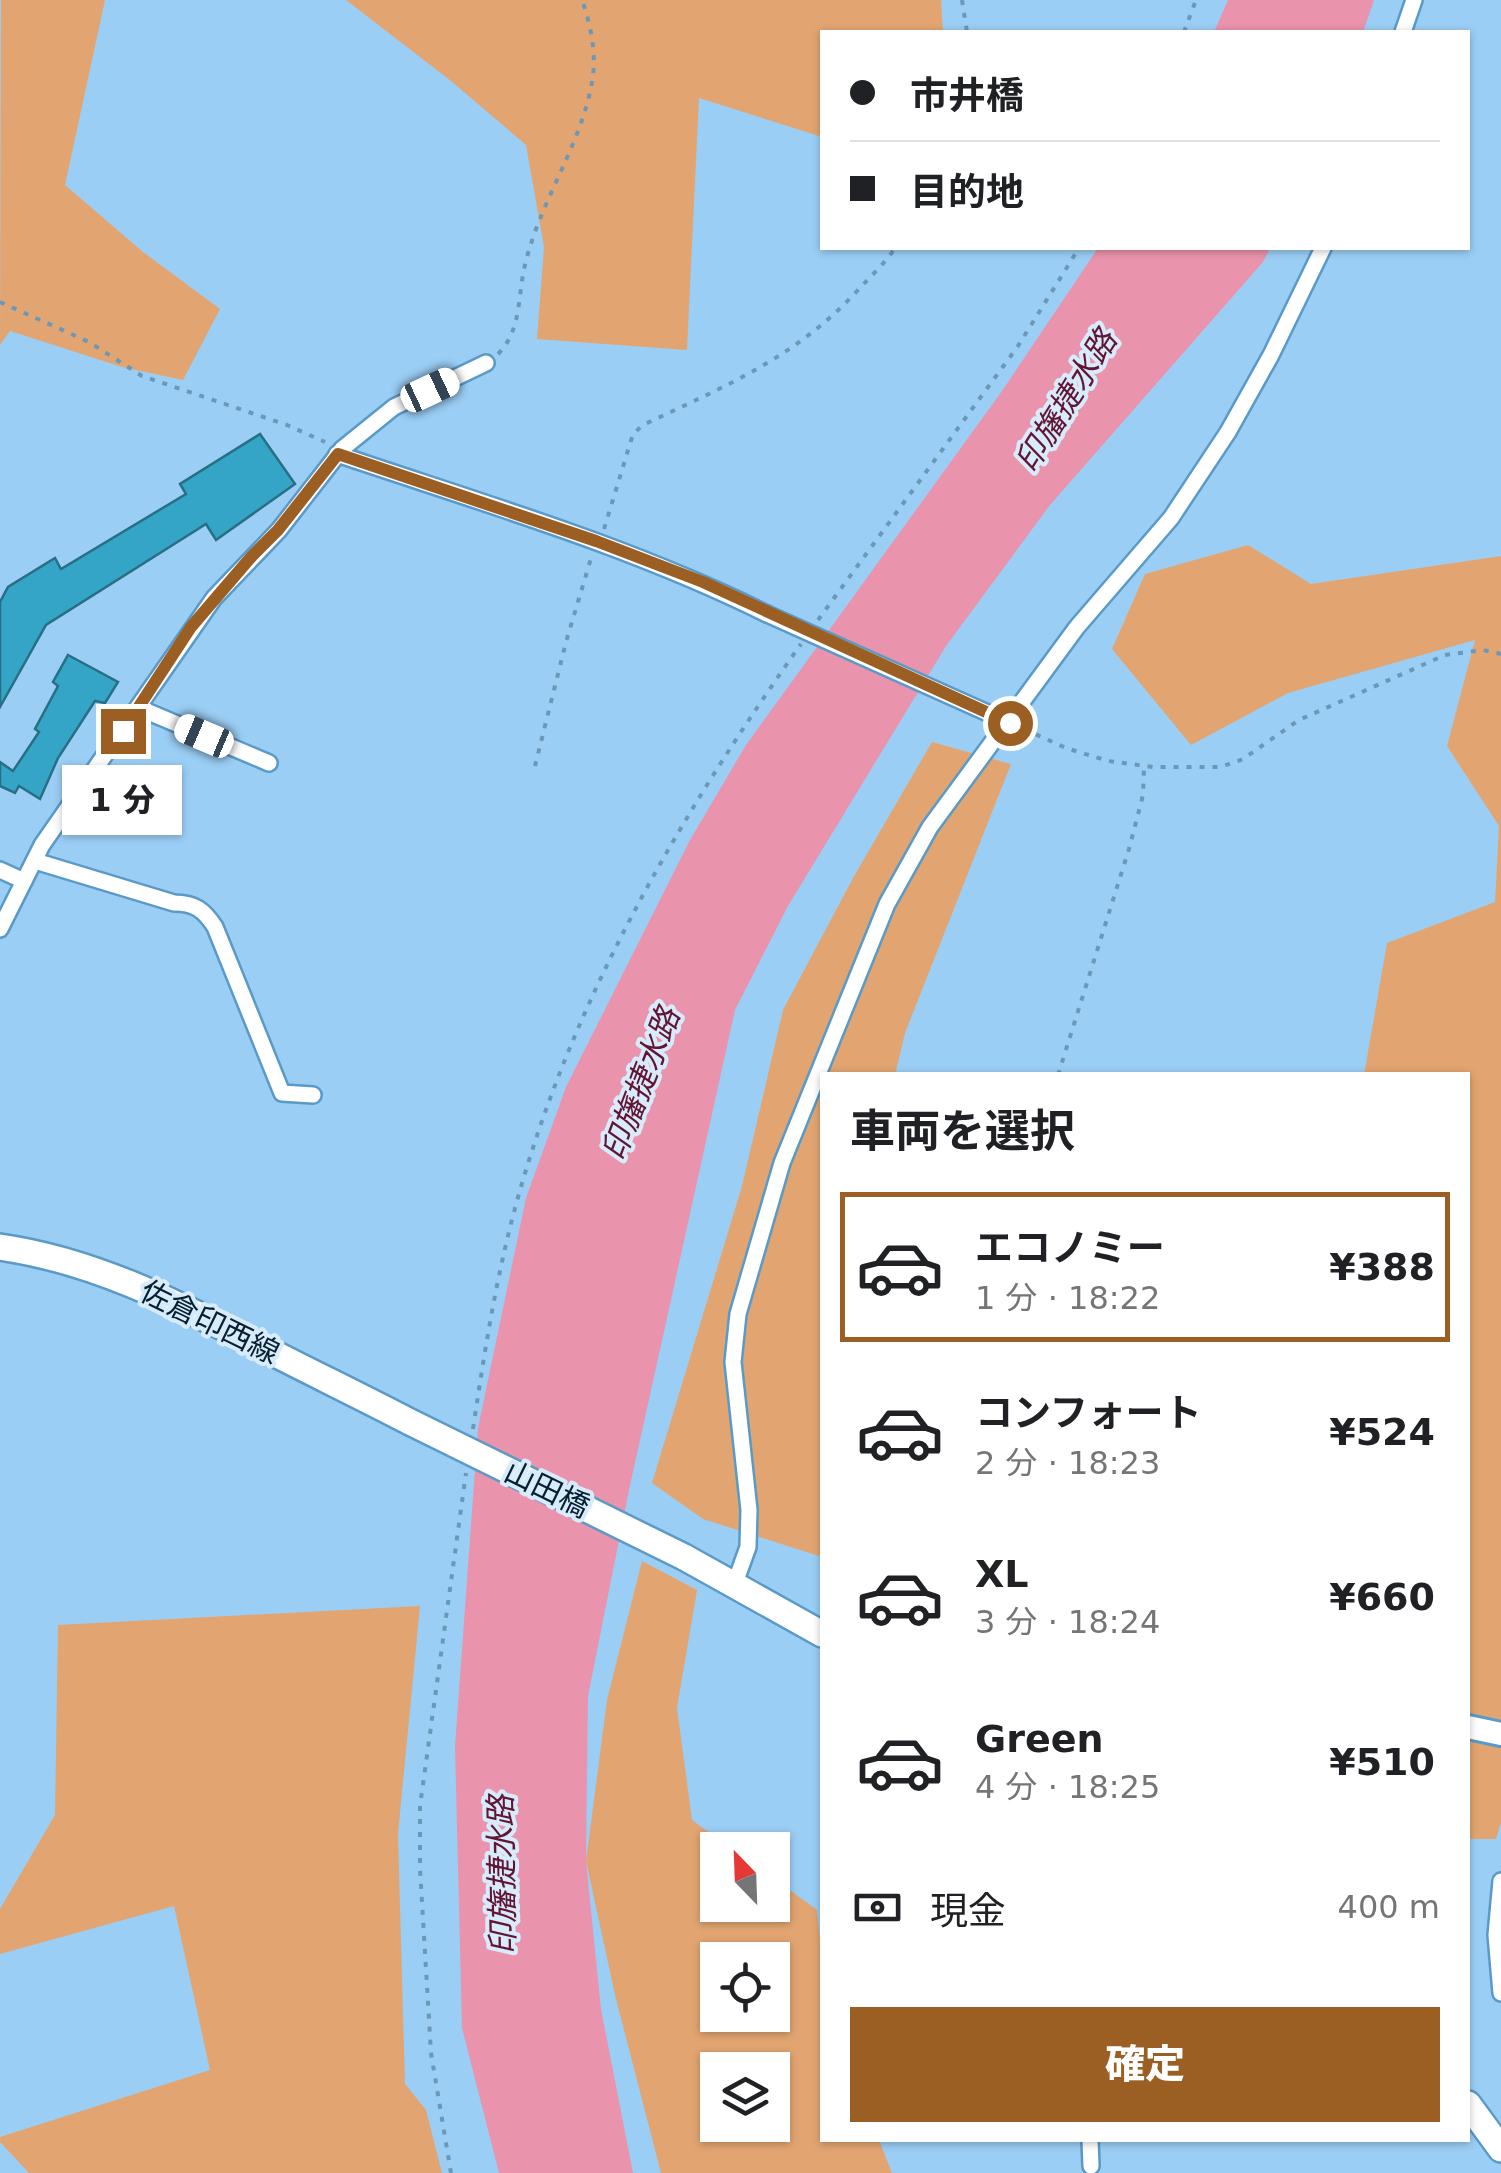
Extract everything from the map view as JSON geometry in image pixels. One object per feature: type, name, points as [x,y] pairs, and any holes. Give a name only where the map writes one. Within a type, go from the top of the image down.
[{"type":"main road","name":"佐倉印西線","points":[[0,1247],[59,1259],[124,1280],[410,1422]]},
{"type":"main road","name":"山田橋","points":[[410,1422],[736,1583]]},
{"type":"main road","points":[[736,1583],[820,1633]]},
{"type":"main road","points":[[1470,2107],[1501,2149]]},
{"type":"street","points":[[1404,30],[1414,0]]},
{"type":"street","points":[[736,1583],[748,1547],[749,1510],[733,1362],[738,1314],[782,1164],[887,904],[930,827],[1077,626],[1181,504],[1245,401],[1322,250]]},
{"type":"street","points":[[0,929],[35,860],[203,612],[278,530],[340,452],[394,407],[486,363]]},
{"type":"street","points":[[340,452],[703,582],[1010,723]]},
{"type":"street","points":[[140,708],[269,763]]},
{"type":"street","points":[[35,860],[174,902],[191,903],[206,913],[282,1093],[313,1095]]},
{"type":"street","points":[[0,870],[24,881]]},
{"type":"street","points":[[1470,1726],[1501,1734]]},
{"type":"street","points":[[1501,1880],[1496,1935],[1501,1993]]},
{"type":"street","points":[[1090,2142],[1090,2166]]},
{"type":"path","points":[[486,363],[509,343],[518,316],[521,279],[529,250],[582,120],[593,79],[591,24],[582,0]]},
{"type":"path","points":[[962,0],[967,30]]},
{"type":"path","points":[[1185,30],[1196,0]]},
{"type":"path","points":[[536,766],[566,642],[633,434],[643,425],[772,363],[809,337],[893,250]]},
{"type":"path","points":[[472,1434],[490,1312],[515,1209],[590,997],[629,920],[690,810],[752,713],[1018,346],[1078,250]]},
{"type":"path","points":[[0,302],[89,342],[142,376],[288,425],[340,452]]},
{"type":"path","points":[[1010,723],[1066,748],[1108,761],[1144,767],[1221,766],[1243,760],[1299,720],[1444,655],[1483,650],[1501,654]]},
{"type":"path","points":[[1059,1072],[1129,849],[1143,794],[1144,767]]},
{"type":"path","points":[[451,2173],[432,2053],[420,1869],[420,1806],[466,1470]]},
{"type":"shaded area","points":[[1,0],[105,0],[65,185],[143,252],[220,309],[183,380],[122,367],[10,331],[0,345]]},
{"type":"shaded area","points":[[346,0],[941,0],[943,30],[820,30],[820,136],[699,98],[687,350],[537,339],[544,247],[526,145]]},
{"type":"shaded area","points":[[1248,545],[1311,584],[1501,556],[1501,1823],[1496,1839],[1470,1839],[1470,1072],[1365,1072],[1387,943],[1495,902],[1499,826],[1447,746],[1475,640],[1288,693],[1191,745],[1112,649],[1145,574]]},
{"type":"shaded area","points":[[932,742],[1011,764],[905,1033],[896,1072],[820,1072],[820,1556],[703,1519],[652,1483],[742,1186],[783,1010]]},
{"type":"shaded area","points":[[642,1561],[697,1590],[677,1708],[692,1820],[708,1832],[700,1832],[700,1922],[790,1922],[790,1890],[817,1910],[820,2142],[880,2142],[892,2173],[661,2173],[615,1995],[586,1861],[607,1700]]},
{"type":"shaded area","points":[[420,1606],[398,1834],[405,2084],[426,2110],[442,2173],[29,2173],[0,2142],[0,2137],[210,2070],[174,1906],[0,1954],[0,1909],[55,1815],[58,1625]]},
{"type":"water","points":[[1228,0],[1374,0],[1364,30],[1215,30]]},
{"type":"water","name":"印旛捷水路","points":[[1097,250],[1269,250],[1263,262],[1050,505],[946,646],[788,906],[735,1010],[629,1490],[588,1696],[586,1861],[601,2009],[633,2173],[499,2173],[462,2028],[455,1746],[478,1428],[526,1198],[566,1087],[690,840],[746,745],[1002,391]]},
{"type":"building","points":[[260,434],[295,484],[216,540],[206,524],[46,625],[0,707],[0,602],[8,587],[55,558],[61,569],[186,494],[180,484]]},
{"type":"building","points":[[68,655],[118,682],[105,703],[95,701],[58,758],[40,799],[19,786],[15,793],[0,786],[0,762],[13,771],[39,732],[35,729],[58,686],[53,682]]},
{"type":"route","points":[[123,731],[191,627],[278,530],[338,454],[596,541],[703,582],[1010,723]]}]
